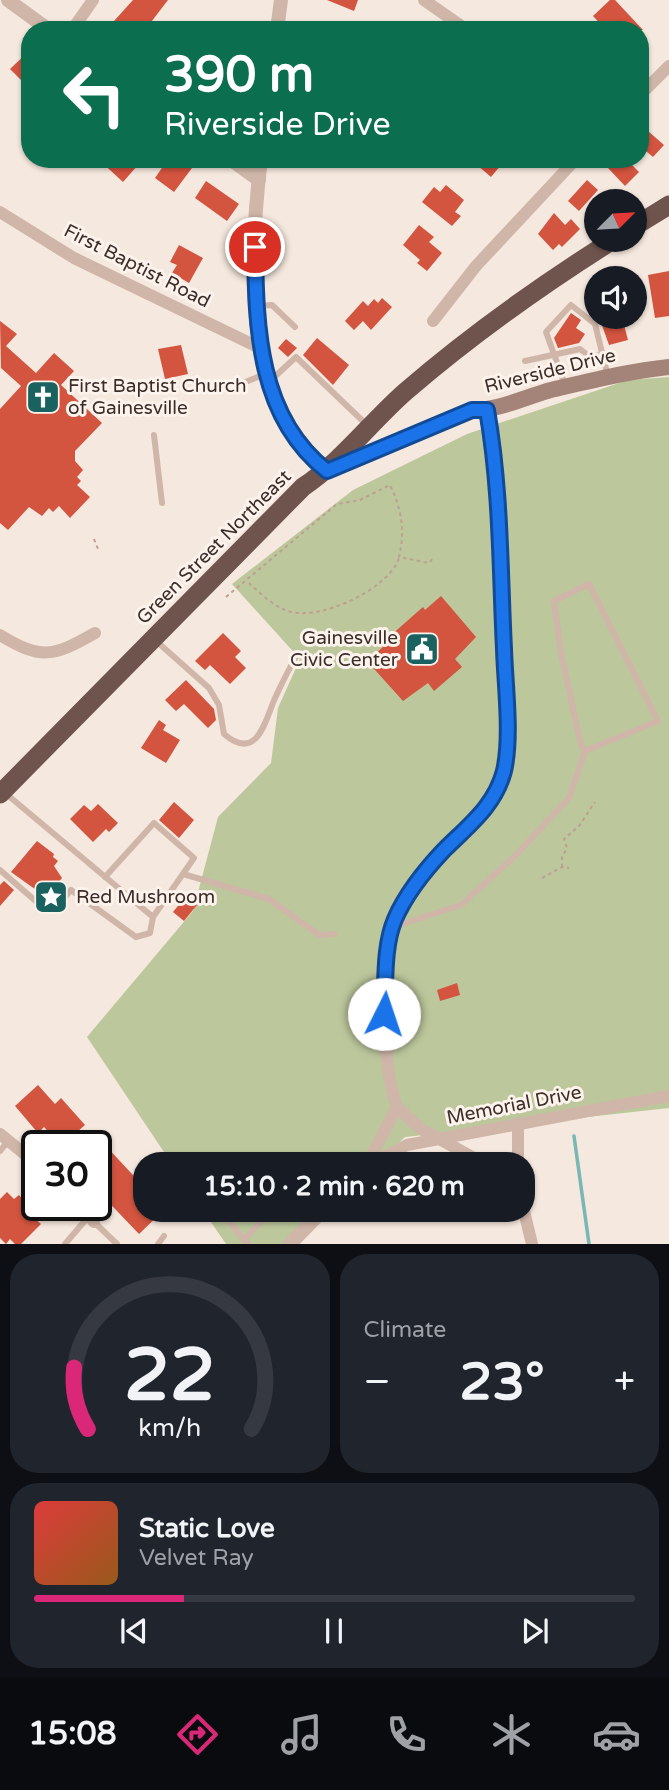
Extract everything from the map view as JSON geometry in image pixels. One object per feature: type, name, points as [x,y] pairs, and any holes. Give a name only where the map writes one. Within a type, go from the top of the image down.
[{"type":"highway","points":[[648,218],[669,205]]},
{"type":"highway","name":"Green Street Northeast","points":[[1,792],[303,487],[327,471],[369,427],[466,340],[517,302],[594,252]]},
{"type":"main road","name":"Riverside Drive","points":[[327,471],[472,410],[487,410],[566,387],[669,367]]},
{"type":"street","points":[[8,0],[37,21]]},
{"type":"street","points":[[78,21],[93,0]]},
{"type":"street","points":[[278,21],[281,0]]},
{"type":"street","points":[[424,0],[454,21]]},
{"type":"street","points":[[649,86],[669,66]]},
{"type":"street","points":[[242,168],[259,180]]},
{"type":"street","points":[[260,168],[256,306],[266,378],[292,432],[309,457],[327,471]]},
{"type":"street","points":[[433,321],[492,248],[568,168]]},
{"type":"street","name":"First Baptist Road","points":[[0,212],[75,258],[260,348]]},
{"type":"street","points":[[462,1152],[421,1129],[397,1107],[391,1090],[384,1014],[391,928],[412,889],[443,851],[485,812],[504,771],[507,696],[501,525],[487,410]]},
{"type":"street","points":[[0,635],[26,651],[46,654],[63,651],[94,633]]},
{"type":"street","name":"Memorial Drive","points":[[393,1152],[407,1145],[669,1096]]},
{"type":"street","points":[[375,1152],[397,1107]]},
{"type":"street","points":[[518,1124],[518,1152]]},
{"type":"street","points":[[5,1137],[21,1150]]},
{"type":"street","points":[[290,1244],[311,1222]]},
{"type":"street","points":[[527,1222],[532,1244]]},
{"type":"lane","points":[[256,306],[272,305],[295,327]]},
{"type":"lane","points":[[566,387],[546,332],[571,306],[595,324],[608,378]]},
{"type":"lane","points":[[525,361],[580,349],[589,356],[604,355]]},
{"type":"lane","points":[[238,385],[266,378],[296,357],[369,427]]},
{"type":"lane","points":[[153,435],[162,503]]},
{"type":"lane","points":[[391,928],[461,905],[515,856],[569,798],[586,751],[658,721],[589,583],[554,601],[566,678],[581,746],[586,751]]},
{"type":"lane","points":[[154,639],[209,688],[219,705],[224,734],[233,740],[246,742],[256,739],[263,732],[274,699],[299,652]]},
{"type":"lane","points":[[1,792],[153,917]]},
{"type":"lane","points":[[0,870],[39,904],[56,907],[71,890],[136,937],[150,933],[153,917],[194,858],[154,823],[105,877]]},
{"type":"lane","points":[[183,874],[269,899],[318,935],[334,934]]},
{"type":"lane","points":[[0,1151],[5,1137]]},
{"type":"lane","points":[[65,1244],[83,1221]]},
{"type":"lane","points":[[95,1221],[117,1244]]},
{"type":"lane","points":[[229,1222],[246,1242],[261,1222]]},
{"type":"lane","points":[[158,1244],[164,1236]]},
{"type":"path","points":[[226,597],[337,504],[360,500],[390,485],[400,511],[402,528],[399,557],[390,575],[380,584],[333,607],[311,613],[289,612],[268,600],[247,582]]},
{"type":"path","points":[[94,539],[98,549]]},
{"type":"path","points":[[399,557],[429,563],[433,557]]},
{"type":"path","points":[[562,867],[562,857],[567,848],[564,839],[579,826],[595,802]]},
{"type":"path","points":[[542,878],[562,867],[569,868]]},
{"type":"green space","points":[[669,377],[669,1108],[405,1137],[389,1152],[164,1152],[87,1037],[193,911],[218,817],[271,763],[278,708],[300,659],[232,584],[353,490],[467,434],[628,380]]},
{"type":"green space","points":[[211,1222],[317,1222],[294,1244],[226,1244]]},
{"type":"building","points":[[133,0],[168,0],[152,21],[114,21]]},
{"type":"building","points":[[327,0],[358,0],[354,11]]},
{"type":"building","points":[[610,0],[615,0],[635,21],[598,21],[593,16]]},
{"type":"building","points":[[21,59],[21,80],[10,69]]},
{"type":"building","points":[[649,132],[664,145],[653,157],[649,154]]},
{"type":"building","points":[[108,168],[135,168],[123,182]]},
{"type":"building","points":[[162,168],[192,168],[174,192],[155,178]]},
{"type":"building","points":[[480,168],[498,168],[491,177]]},
{"type":"building","points":[[608,168],[635,168],[639,172],[625,186]]},
{"type":"building","points":[[587,180],[597,189],[584,189],[584,205],[579,211],[568,201]]},
{"type":"building","points":[[206,181],[239,204],[227,221],[195,198]]},
{"type":"building","points":[[446,185],[464,200],[455,212],[461,216],[452,226],[422,202],[434,187],[440,192]]},
{"type":"building","points":[[554,213],[565,225],[571,219],[580,229],[562,247],[559,244],[553,250],[538,234]]},
{"type":"building","points":[[419,225],[434,237],[429,242],[442,253],[427,271],[417,263],[420,260],[403,245]]},
{"type":"building","points":[[179,245],[203,258],[189,283],[172,273],[177,265],[170,262]]},
{"type":"building","points":[[669,271],[669,316],[655,318],[648,275]]},
{"type":"building","points":[[382,298],[392,307],[371,330],[363,321],[354,330],[345,321],[363,301],[368,306],[374,299],[378,303]]},
{"type":"building","points":[[571,313],[581,320],[576,328],[585,334],[579,343],[558,348],[554,338]]},
{"type":"building","name":"First Baptist Church of Gainesville","points":[[0,321],[17,334],[6,346],[36,373],[54,353],[74,371],[61,385],[102,423],[75,451],[75,461],[83,470],[77,477],[81,481],[77,485],[90,497],[70,518],[59,506],[53,512],[49,508],[42,516],[29,507],[8,530],[0,523],[0,409],[21,386],[1,368]]},
{"type":"building","points":[[603,329],[625,329],[628,340],[609,345]]},
{"type":"building","points":[[317,338],[349,365],[333,385],[303,355]]},
{"type":"building","points":[[286,339],[297,348],[288,357],[278,348]]},
{"type":"building","points":[[181,345],[188,374],[165,379],[158,349]]},
{"type":"building","name":"Gainesville Civic Center","points":[[441,596],[476,637],[455,659],[462,667],[434,691],[428,683],[403,701],[367,661],[383,647],[381,644],[423,607],[425,610]]},
{"type":"building","points":[[223,633],[241,651],[235,657],[246,668],[230,684],[210,665],[205,670],[195,661]]},
{"type":"building","points":[[186,680],[214,709],[216,720],[208,728],[184,704],[176,711],[165,700]]},
{"type":"building","points":[[159,720],[166,725],[163,730],[180,740],[166,763],[141,748]]},
{"type":"building","points":[[174,802],[194,820],[179,838],[159,820]]},
{"type":"building","points":[[98,804],[118,823],[109,832],[106,829],[93,842],[70,819],[84,805],[91,811]]},
{"type":"building","points":[[37,841],[54,854],[53,857],[58,861],[54,866],[62,878],[46,897],[11,872]]},
{"type":"building","points":[[4,881],[14,890],[0,906],[0,885]]},
{"type":"building","points":[[190,891],[201,900],[184,921],[173,912]]},
{"type":"building","points":[[457,983],[460,995],[440,1001],[437,990]]},
{"type":"building","points":[[38,1085],[55,1104],[61,1098],[85,1125],[79,1130],[47,1130],[44,1127],[35,1130],[15,1106]]},
{"type":"building","points":[[112,1153],[133,1175],[133,1222],[151,1222],[139,1234],[112,1206]]},
{"type":"building","points":[[7,1192],[14,1199],[19,1195],[21,1221],[38,1221],[41,1224],[21,1244],[15,1244],[10,1239],[6,1244],[0,1238],[0,1199]]},
{"type":"waterway","points":[[574,1136],[589,1244]]},
{"type":"place","name":"First Baptist Church of Gainesville","points":[[43,397]]},
{"type":"place","name":"Gainesville Civic Center","points":[[422,649]]},
{"type":"place","name":"Red Mushroom","points":[[51,897]]},
{"type":"route","points":[[255,247],[256,311],[265,374],[280,413],[309,457],[327,471],[472,410],[487,410],[495,455],[501,525],[507,696],[504,771],[485,812],[443,851],[412,889],[396,917],[391,928],[388,950],[384,1014]]}]
